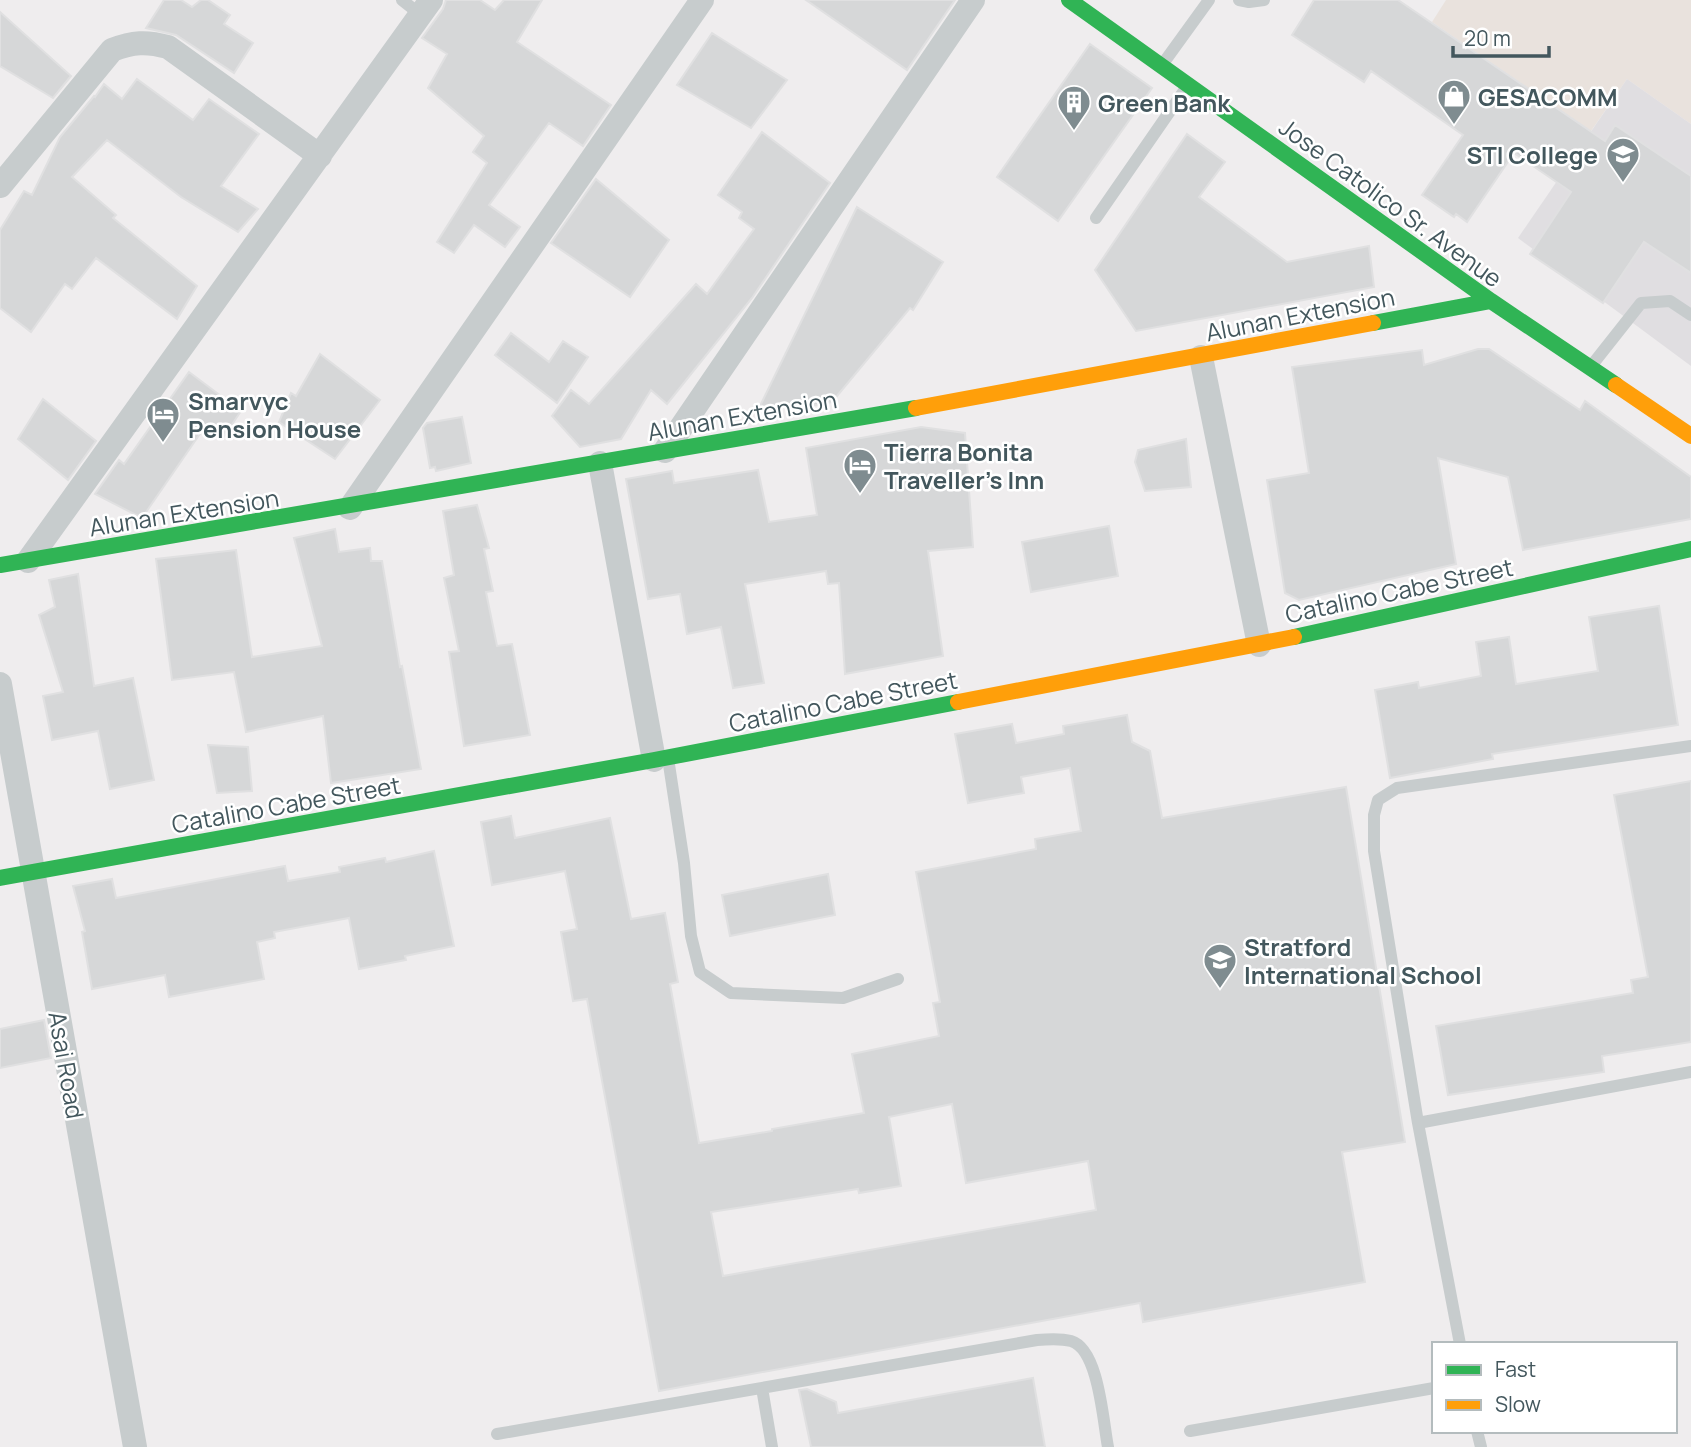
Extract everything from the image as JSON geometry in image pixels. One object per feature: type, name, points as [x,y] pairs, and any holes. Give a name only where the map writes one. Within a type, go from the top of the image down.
[{"type":"street","points":[[350,508],[702,0]]},
{"type":"street","points":[[665,451],[973,0]]},
{"type":"street","name":"Jose Catolico Sr. Avenue","points":[[1069,0],[1491,301],[1691,436]]},
{"type":"street","points":[[28,561],[320,156],[418,5]]},
{"type":"street","points":[[0,186],[112,50],[133,42],[149,41],[168,47],[320,156]]},
{"type":"street","name":"Alunan Extension","points":[[0,565],[350,508],[978,398],[1491,301]]},
{"type":"street","points":[[1200,357],[1259,645]]},
{"type":"street","points":[[600,463],[661,759]]},
{"type":"street","name":"Catalino Cabe Street","points":[[0,878],[661,759],[1259,645],[1691,549]]},
{"type":"street","name":"Asai Road","points":[[0,684],[135,1447]]},
{"type":"lane","points":[[1161,66],[1209,0]]},
{"type":"lane","points":[[1239,0],[1264,0]]},
{"type":"lane","points":[[1096,218],[1188,84]]},
{"type":"lane","points":[[1590,368],[1642,303],[1670,302],[1691,315]]},
{"type":"lane","points":[[1460,1342],[1418,1123],[1374,851],[1374,815],[1378,800],[1397,788],[1691,746]]},
{"type":"lane","points":[[661,759],[684,863],[691,936],[700,972],[732,993],[844,998],[898,979]]},
{"type":"lane","points":[[1418,1123],[1691,1072]]},
{"type":"lane","points":[[497,1434],[1037,1340],[1073,1341],[1088,1354],[1095,1372],[1108,1447]]},
{"type":"lane","points":[[762,1388],[772,1447]]},
{"type":"lane","points":[[1190,1431],[1432,1388]]},
{"type":"shaded area","points":[[1446,0],[1691,0],[1691,124],[1627,79],[1591,131],[1432,22]]},
{"type":"shaded area","name":"STI College","points":[[1627,79],[1691,124],[1691,366],[1518,238]]},
{"type":"building","points":[[164,0],[181,0],[192,7],[201,0],[208,0],[230,15],[224,24],[253,43],[234,73],[176,35],[146,28]]},
{"type":"building","points":[[446,0],[480,0],[495,10],[504,0],[542,0],[517,42],[611,105],[583,146],[549,123],[489,205],[520,227],[505,247],[474,225],[454,253],[437,242],[487,163],[473,152],[484,136],[428,88],[447,54],[422,38],[443,9]]},
{"type":"building","points":[[806,0],[955,0],[907,70]]},
{"type":"building","points":[[1314,0],[1398,0],[1605,141],[1615,125],[1691,176],[1691,273],[1644,242],[1603,303],[1530,254],[1571,192],[1514,153],[1467,222],[1456,214],[1454,217],[1422,195],[1463,135],[1371,71],[1364,82],[1292,35]]},
{"type":"building","points":[[0,12],[71,76],[53,98],[0,66]]},
{"type":"building","points":[[712,33],[787,80],[751,128],[677,85]]},
{"type":"building","name":"Green Bank","points":[[1090,44],[1152,88],[1058,221],[997,177]]},
{"type":"building","points":[[137,79],[193,120],[209,99],[259,134],[221,186],[258,209],[238,232],[181,197],[107,140],[72,177],[116,215],[113,218],[197,286],[177,319],[96,258],[72,289],[65,284],[31,332],[0,308],[0,230],[24,191],[32,195],[60,137],[104,84],[122,99]]},
{"type":"building","points":[[762,132],[830,183],[752,298],[667,404],[651,390],[621,439],[580,447],[552,416],[571,390],[589,404],[696,284],[707,294],[754,229],[739,218],[742,212],[718,195]]},
{"type":"building","points":[[1187,134],[1225,162],[1199,197],[1287,262],[1369,246],[1374,287],[1136,331],[1095,270]]},
{"type":"building","points":[[596,179],[669,240],[630,297],[551,243]]},
{"type":"building","points":[[857,207],[943,262],[913,310],[910,308],[832,402],[799,408],[799,404],[760,406]]},
{"type":"building","points":[[511,333],[549,362],[563,341],[588,357],[557,403],[495,355]]},
{"type":"building","points":[[1478,349],[1489,349],[1580,410],[1585,401],[1691,477],[1691,519],[1523,550],[1508,477],[1438,458],[1456,564],[1299,600],[1285,593],[1267,480],[1309,473],[1292,367],[1422,350],[1424,365]]},
{"type":"building","points":[[320,354],[380,400],[335,459],[279,422],[291,393],[296,396]]},
{"type":"building","points":[[189,372],[241,411],[223,438],[204,428],[142,518],[95,494],[119,460],[124,464]]},
{"type":"building","points":[[43,399],[96,441],[68,480],[18,439]]},
{"type":"building","points":[[462,417],[471,463],[436,471],[435,467],[430,468],[423,428],[427,423]]},
{"type":"building","points":[[921,427],[965,433],[973,547],[928,551],[943,656],[845,674],[839,583],[828,584],[826,571],[745,584],[764,683],[733,688],[721,627],[687,634],[680,594],[648,599],[626,479],[672,471],[674,483],[758,470],[769,522],[817,515],[806,448]]},
{"type":"building","points":[[1186,439],[1191,487],[1145,491],[1135,462],[1138,450]]},
{"type":"building","points":[[477,505],[489,548],[484,549],[493,591],[486,592],[497,646],[512,644],[530,735],[464,746],[449,652],[459,651],[444,578],[454,575],[443,511]]},
{"type":"building","points":[[1109,526],[1118,576],[1031,592],[1022,542]]},
{"type":"building","points":[[335,529],[339,552],[370,548],[371,561],[382,561],[421,769],[331,783],[323,716],[246,732],[234,672],[172,680],[156,559],[236,550],[252,657],[322,646],[294,538]]},
{"type":"building","points":[[78,574],[94,686],[133,678],[154,780],[110,789],[98,731],[52,740],[43,696],[63,692],[39,615],[55,607],[49,580]]},
{"type":"building","points":[[1659,606],[1678,725],[1492,754],[1493,759],[1390,778],[1375,690],[1418,682],[1419,688],[1481,676],[1476,642],[1509,637],[1516,684],[1598,671],[1589,617]]},
{"type":"building","points":[[1127,715],[1132,742],[1150,751],[1162,818],[1346,787],[1405,1142],[1342,1152],[1365,1282],[1143,1322],[1140,1303],[659,1391],[587,999],[573,1001],[561,932],[577,929],[565,871],[492,885],[481,822],[511,816],[515,838],[610,818],[631,919],[665,913],[678,982],[670,984],[699,1143],[772,1131],[864,1113],[852,1054],[939,1036],[933,1003],[940,1002],[916,872],[1036,849],[1035,839],[1081,831],[1070,768],[1021,777],[1024,793],[968,803],[955,734],[1012,724],[1016,743],[1064,734],[1063,726]],"holes":[[[952,1104],[966,1183],[1088,1161],[1096,1210],[723,1276],[711,1212],[858,1189],[859,1193],[901,1186],[889,1117]]]},
{"type":"building","points":[[208,745],[248,747],[252,791],[217,793]]},
{"type":"building","points":[[1691,781],[1691,1042],[1602,1056],[1604,1072],[1448,1095],[1436,1026],[1633,993],[1631,980],[1648,977],[1614,795]]},
{"type":"building","points":[[434,851],[454,946],[405,956],[406,960],[359,969],[349,918],[274,932],[275,938],[257,942],[264,979],[169,997],[165,975],[92,989],[82,932],[85,931],[73,886],[112,879],[116,898],[285,866],[288,881],[340,872],[339,867],[385,858],[386,862]]},
{"type":"building","points":[[828,874],[835,915],[730,936],[722,895]]},
{"type":"building","points":[[44,1020],[51,1058],[0,1068],[0,1029]]},
{"type":"building","points":[[1033,1378],[1045,1447],[811,1447],[799,1390],[807,1389],[836,1402],[838,1413]]},
{"type":"traffic: fast","points":[[1069,0],[1491,301],[1616,385]]},
{"type":"traffic: fast","points":[[1373,323],[1491,301]]},
{"type":"traffic: fast","points":[[0,565],[916,408]]},
{"type":"traffic: fast","points":[[1294,637],[1691,549]]},
{"type":"traffic: fast","points":[[0,878],[654,760],[958,702]]},
{"type":"traffic: slow","points":[[916,408],[1373,323]]},
{"type":"traffic: slow","points":[[1616,385],[1691,436]]},
{"type":"traffic: slow","points":[[958,702],[1294,637]]},
{"type":"place","name":"GESACOMM","points":[[1454,126]]},
{"type":"place","name":"Green Bank","points":[[1074,132]]},
{"type":"place","name":"STI College","points":[[1623,184]]},
{"type":"place","name":"Smarvyc Pension House","points":[[163,444]]},
{"type":"place","name":"Tierra Bonita Traveller's Inn","points":[[860,495]]},
{"type":"place","name":"Stratford International School","points":[[1220,990]]}]
